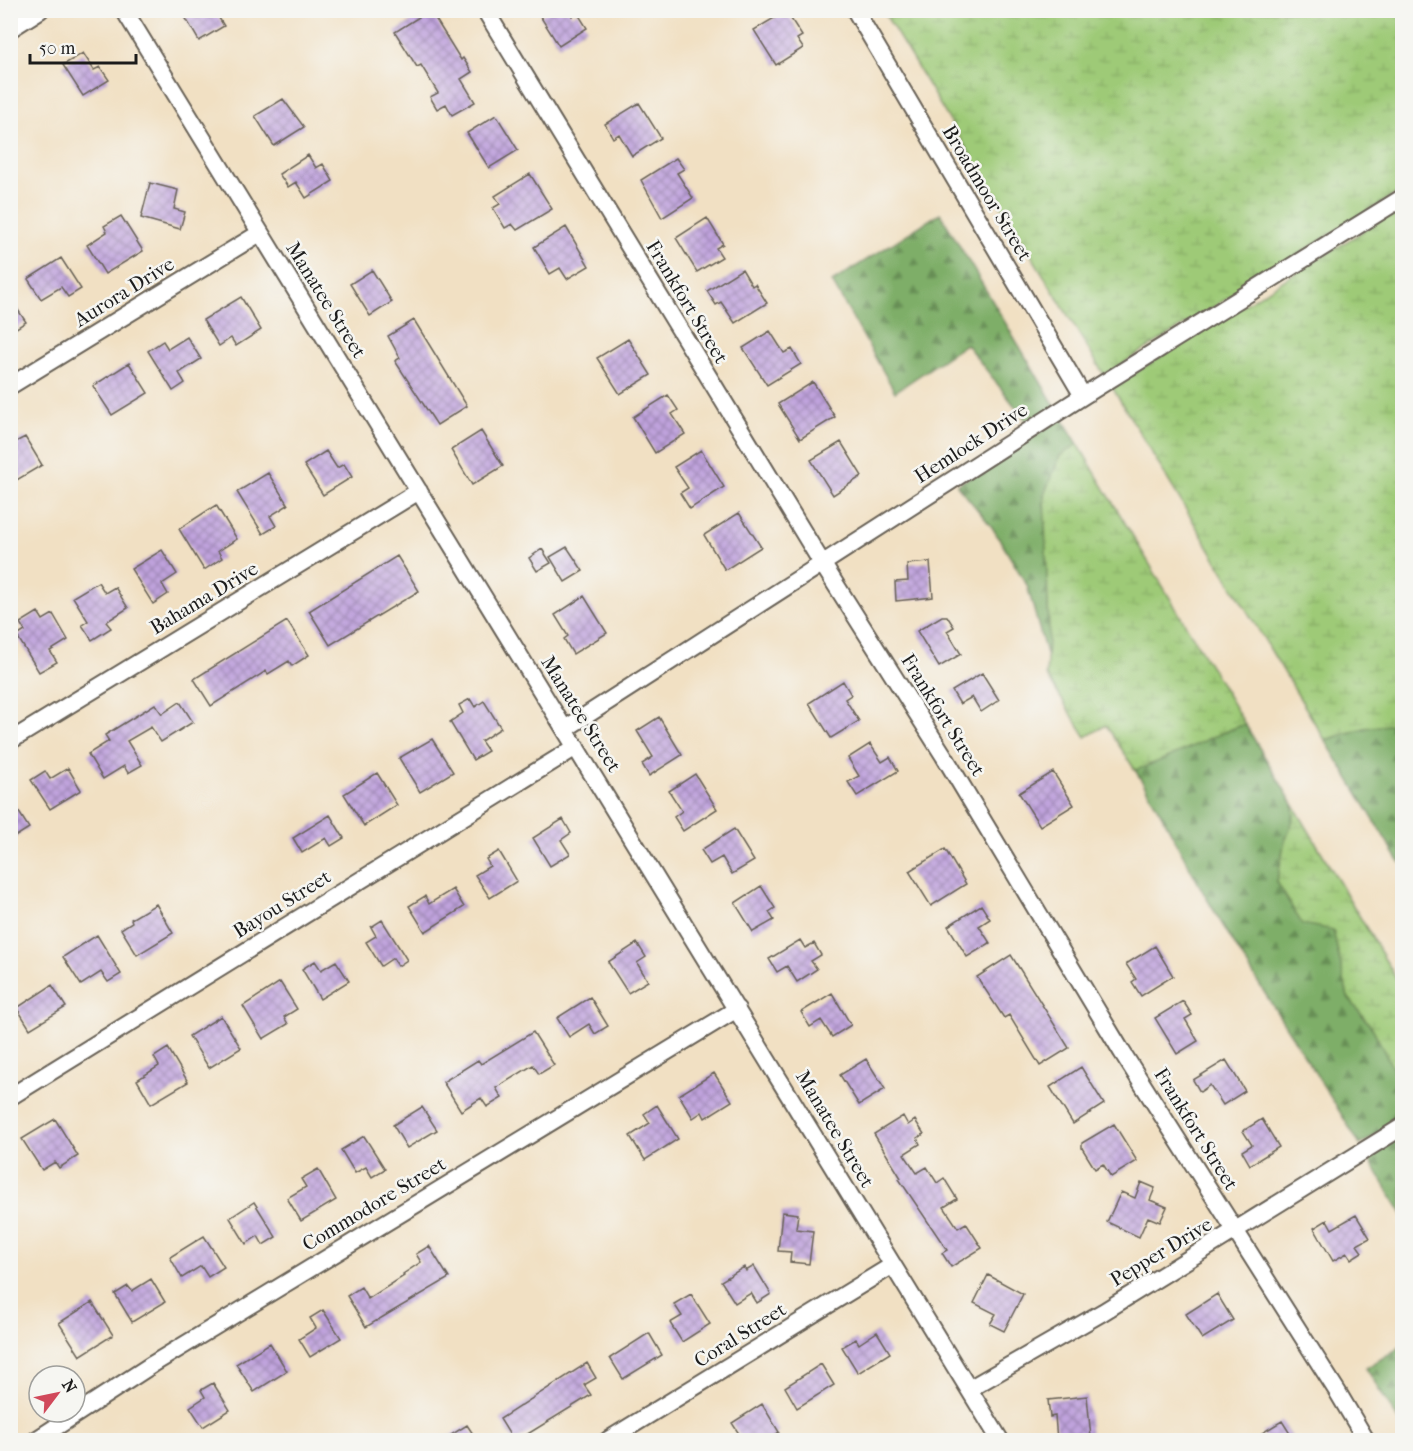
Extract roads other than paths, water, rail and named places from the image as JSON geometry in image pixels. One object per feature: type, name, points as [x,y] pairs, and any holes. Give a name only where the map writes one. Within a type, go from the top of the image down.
[{"type":"street","points":[[10,29],[40,10]]},
{"type":"street","name":"Manatee Street","points":[[124,10],[1000,1440]]},
{"type":"street","name":"Frankfort Street","points":[[485,10],[822,562],[944,756],[1122,1052],[1338,1391],[1366,1440]]},
{"type":"street","name":"Broadmoor Street","points":[[855,10],[1083,396]]},
{"type":"street","name":"Hemlock Drive","points":[[566,729],[1083,396],[1402,198]]},
{"type":"street","name":"Aurora Drive","points":[[10,386],[260,233]]},
{"type":"street","name":"Bahama Drive","points":[[10,741],[419,491]]},
{"type":"street","name":"Bayou Street","points":[[10,1097],[576,747]]},
{"type":"street","name":"Commodore Street","points":[[36,1440],[153,1364],[737,1009]]},
{"type":"street","name":"Pepper Drive","points":[[969,1389],[1103,1312],[1402,1127]]},
{"type":"street","name":"Coral Street","points":[[608,1440],[893,1265]]}]
